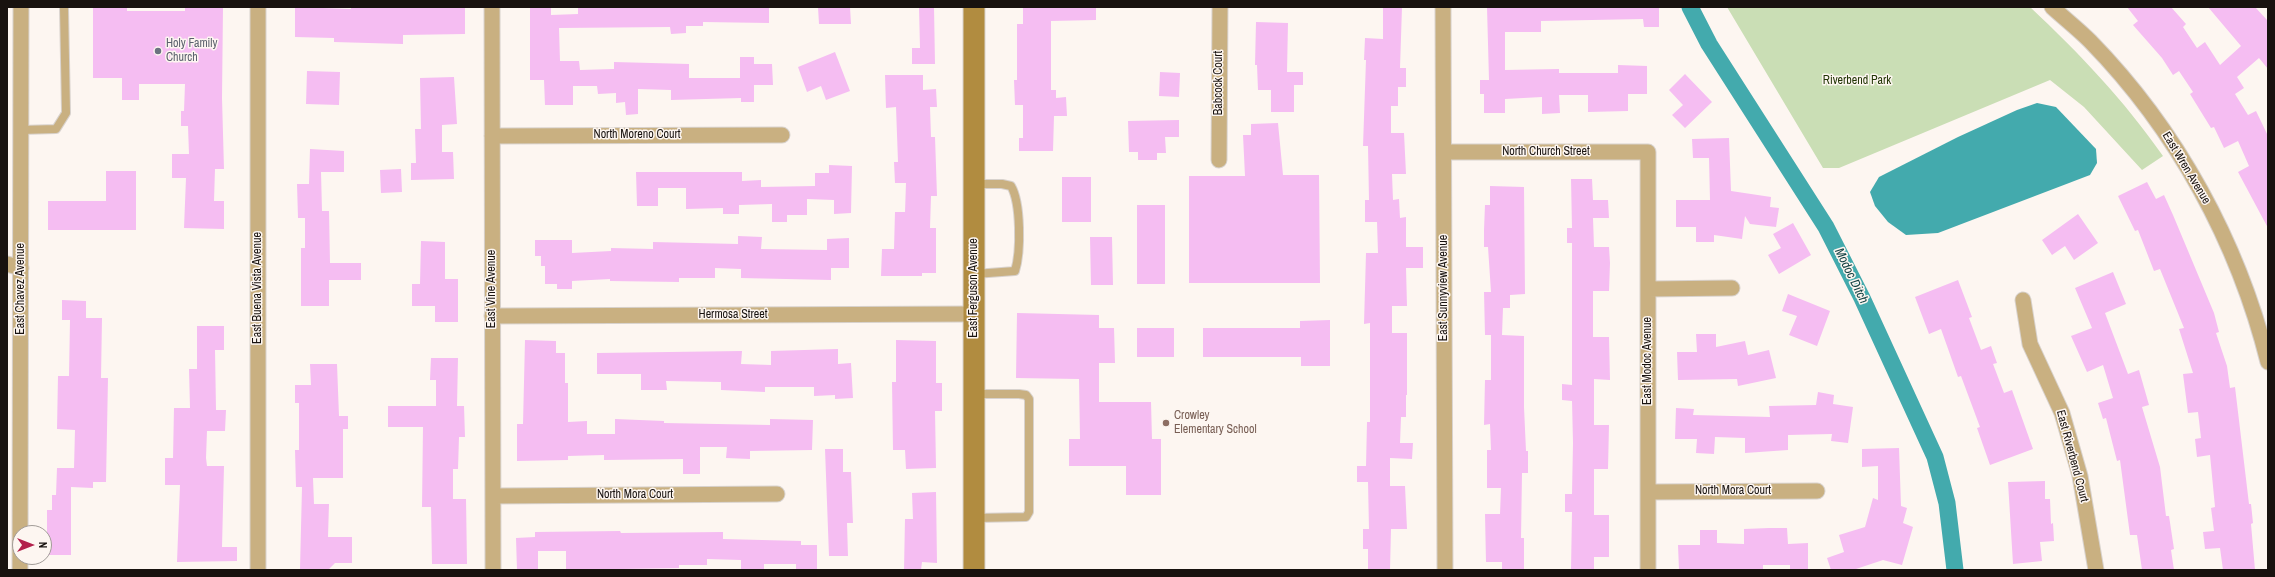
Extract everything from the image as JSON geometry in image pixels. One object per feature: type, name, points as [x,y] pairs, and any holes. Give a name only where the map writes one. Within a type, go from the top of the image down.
[{"type":"street","name":"East Chavez Avenue","points":[[20,570],[12,268],[21,130],[21,7]]},
{"type":"street","name":"East Buena Vista Avenue","points":[[258,7],[258,570]]},
{"type":"street","name":"East Vine Avenue","points":[[492,7],[493,570]]},
{"type":"street","name":"East Ferguson Avenue","points":[[974,7],[974,570]]},
{"type":"street","name":"Babcock Court","points":[[1219,160],[1220,7]]},
{"type":"street","name":"East Sunnyview Avenue","points":[[1443,7],[1445,570]]},
{"type":"street","name":"East Wren Avenue","points":[[2052,7],[2095,47],[2144,103],[2174,146],[2205,198],[2235,259],[2260,329],[2268,362]]},
{"type":"street","name":"North Moreno Court","points":[[492,136],[782,135]]},
{"type":"street","name":"North Church Street","points":[[1444,152],[1648,152]]},
{"type":"street","name":"East Modoc Avenue","points":[[1648,152],[1648,570]]},
{"type":"street","points":[[1648,289],[1732,288]]},
{"type":"street","name":"East Riverbend Court","points":[[2023,300],[2030,344],[2062,413],[2080,476],[2096,570]]},
{"type":"street","name":"Hermosa Street","points":[[492,316],[974,314]]},
{"type":"street","name":"North Mora Court","points":[[1648,492],[1817,491]]},
{"type":"street","name":"North Mora Court","points":[[493,496],[777,494]]},
{"type":"lane","points":[[21,130],[56,129],[66,113],[64,7]]},
{"type":"lane","points":[[973,184],[1002,184],[1011,186],[1017,196],[1018,260],[1015,271],[974,274]]},
{"type":"lane","points":[[974,394],[1019,394],[1026,395],[1029,399],[1029,512],[1026,517],[974,518]]},
{"type":"green space","name":"Riverbend Park","points":[[1727,7],[2030,7],[2101,78],[2133,115],[2163,156],[2142,170],[2084,107],[2050,80],[1839,168],[1823,168]]},
{"type":"water","points":[[2037,103],[2056,107],[2096,149],[2097,163],[2090,175],[1938,233],[1906,235],[1888,222],[1875,206],[1870,192],[1879,177],[1958,137],[2017,110]]},
{"type":"building","points":[[93,7],[127,7],[127,11],[185,11],[185,7],[223,7],[222,98],[224,169],[215,169],[214,201],[224,201],[224,229],[184,228],[186,178],[172,178],[172,154],[189,154],[188,126],[181,126],[181,111],[184,111],[185,84],[139,84],[139,100],[122,100],[122,78],[93,78]]},
{"type":"building","points":[[295,7],[351,9],[351,7],[465,7],[465,34],[403,35],[403,44],[334,42],[334,38],[295,37]]},
{"type":"building","points":[[530,7],[551,7],[551,15],[578,14],[578,7],[769,7],[769,23],[703,22],[703,26],[686,26],[686,33],[671,34],[670,27],[559,28],[560,61],[579,61],[580,70],[614,69],[614,62],[689,64],[689,78],[740,78],[740,57],[754,57],[754,64],[772,64],[773,85],[754,85],[754,102],[741,102],[741,98],[671,100],[671,90],[638,89],[638,114],[626,115],[625,102],[616,103],[616,93],[598,94],[597,86],[573,86],[573,105],[545,105],[544,80],[530,80]]},
{"type":"building","points":[[818,7],[850,7],[851,24],[819,24]]},
{"type":"building","points":[[919,7],[934,7],[935,64],[912,64],[912,48],[920,48]]},
{"type":"building","points":[[1023,7],[1096,8],[1096,20],[1051,21],[1051,90],[1056,90],[1056,98],[1066,97],[1067,116],[1054,116],[1053,151],[1019,151],[1019,138],[1023,138],[1023,105],[1015,105],[1014,80],[1017,80],[1017,24],[1023,24]]},
{"type":"building","points":[[1383,7],[1402,7],[1400,68],[1406,68],[1406,87],[1398,87],[1398,106],[1391,106],[1391,133],[1404,133],[1406,174],[1392,174],[1393,200],[1399,199],[1400,218],[1406,217],[1406,247],[1423,247],[1423,268],[1406,268],[1407,306],[1392,306],[1392,333],[1407,333],[1406,417],[1401,417],[1400,443],[1413,443],[1412,459],[1390,458],[1390,486],[1405,486],[1407,529],[1391,529],[1390,570],[1368,570],[1368,549],[1363,549],[1363,529],[1369,529],[1368,482],[1357,482],[1357,466],[1366,466],[1367,422],[1370,422],[1370,323],[1364,324],[1366,253],[1378,253],[1377,222],[1365,222],[1365,200],[1369,200],[1368,146],[1363,146],[1366,60],[1364,60],[1365,38],[1383,39]]},
{"type":"building","points":[[1487,7],[1659,7],[1659,27],[1644,27],[1643,19],[1541,21],[1541,32],[1505,32],[1505,70],[1559,69],[1559,73],[1618,73],[1618,65],[1647,66],[1647,94],[1628,94],[1628,111],[1588,112],[1588,95],[1559,95],[1560,113],[1542,114],[1542,97],[1505,99],[1505,113],[1484,113],[1484,94],[1480,94],[1480,80],[1489,80]]},
{"type":"building","points":[[2127,7],[2171,7],[2186,24],[2183,27],[2197,48],[2205,42],[2220,65],[2241,46],[2208,7],[2255,7],[2268,21],[2268,69],[2259,58],[2237,77],[2244,88],[2235,94],[2248,115],[2256,111],[2268,136],[2268,228],[2238,172],[2249,166],[2238,141],[2224,148],[2214,127],[2211,128],[2190,94],[2193,92],[2179,71],[2173,75],[2162,58],[2133,25],[2138,21]]},
{"type":"building","points":[[1256,22],[1288,23],[1287,72],[1303,72],[1303,85],[1294,85],[1294,112],[1271,112],[1271,90],[1258,90],[1257,65],[1255,65]]},
{"type":"building","points":[[835,52],[850,91],[826,100],[821,86],[807,92],[798,67]]},
{"type":"building","points":[[307,71],[340,72],[339,105],[306,104]]},
{"type":"building","points":[[1160,72],[1180,73],[1179,97],[1159,96]]},
{"type":"building","points":[[1685,74],[1712,102],[1685,128],[1672,115],[1683,105],[1669,90]]},
{"type":"building","points":[[885,75],[923,75],[923,90],[936,89],[937,107],[930,107],[931,137],[935,137],[937,196],[931,196],[930,228],[936,228],[936,273],[922,273],[922,276],[881,276],[882,249],[894,249],[895,212],[905,212],[906,183],[895,183],[894,162],[898,162],[896,107],[886,108]]},
{"type":"building","points":[[454,77],[457,124],[442,125],[442,152],[453,152],[454,179],[411,180],[411,163],[416,163],[415,129],[421,129],[420,78]]},
{"type":"building","points":[[1179,120],[1179,137],[1165,137],[1166,153],[1157,153],[1157,160],[1138,160],[1138,152],[1129,152],[1128,121]]},
{"type":"building","points":[[1278,123],[1283,175],[1319,175],[1320,283],[1189,283],[1189,176],[1245,176],[1243,135],[1251,135],[1251,124]]},
{"type":"building","points":[[1729,138],[1731,191],[1771,197],[1770,207],[1779,208],[1776,227],[1750,224],[1745,216],[1742,239],[1714,235],[1714,242],[1696,242],[1696,227],[1676,227],[1676,200],[1710,200],[1709,158],[1693,158],[1692,139]]},
{"type":"building","points":[[310,149],[344,151],[344,172],[321,172],[322,211],[329,211],[330,263],[361,263],[361,280],[329,280],[329,306],[301,306],[301,248],[305,248],[305,218],[298,218],[297,184],[309,184]]},
{"type":"building","points":[[829,165],[852,166],[851,213],[834,214],[834,200],[807,199],[807,215],[787,215],[787,222],[772,222],[772,204],[739,205],[739,214],[723,214],[723,208],[686,209],[686,188],[658,188],[658,206],[637,206],[636,172],[742,172],[742,181],[761,180],[761,187],[815,186],[815,173],[829,173]]},
{"type":"building","points":[[401,169],[402,192],[381,193],[380,170]]},
{"type":"building","points":[[106,171],[136,171],[136,230],[48,230],[48,201],[106,201]]},
{"type":"building","points":[[1062,177],[1091,177],[1091,222],[1062,222]]},
{"type":"building","points":[[1571,179],[1592,179],[1593,200],[1608,200],[1609,218],[1593,218],[1594,247],[1609,247],[1610,263],[1609,291],[1593,291],[1593,337],[1609,337],[1610,380],[1594,379],[1594,425],[1609,425],[1608,469],[1594,469],[1594,515],[1609,515],[1609,557],[1594,557],[1594,570],[1571,570],[1572,512],[1565,512],[1565,494],[1572,494],[1573,443],[1572,401],[1562,400],[1562,384],[1572,385],[1572,243],[1567,243],[1567,228],[1572,228]]},
{"type":"building","points":[[2147,182],[2156,199],[2164,195],[2173,215],[2214,313],[2219,332],[2216,333],[2227,366],[2230,388],[2235,387],[2249,504],[2251,504],[2253,523],[2251,524],[2255,570],[2223,570],[2220,548],[2205,549],[2203,532],[2214,531],[2211,508],[2215,507],[2210,455],[2197,457],[2195,439],[2201,438],[2198,412],[2188,413],[2183,374],[2193,373],[2179,329],[2184,328],[2160,269],[2154,271],[2138,230],[2135,231],[2118,196]]},
{"type":"building","points":[[1490,186],[1524,187],[1525,294],[1510,295],[1510,308],[1503,308],[1502,335],[1524,336],[1524,407],[1526,451],[1528,451],[1528,473],[1522,473],[1521,538],[1524,538],[1524,570],[1502,570],[1502,562],[1486,562],[1485,514],[1500,514],[1501,488],[1487,488],[1487,450],[1491,450],[1490,424],[1484,425],[1485,380],[1491,380],[1491,335],[1485,335],[1484,292],[1491,292],[1488,247],[1484,247],[1485,205],[1490,205]]},
{"type":"building","points":[[1137,205],[1165,205],[1165,284],[1137,284]]},
{"type":"building","points":[[2078,214],[2098,243],[2074,260],[2065,246],[2052,255],[2042,240]]},
{"type":"building","points":[[1793,223],[1811,255],[1779,274],[1768,255],[1781,248],[1773,234]]},
{"type":"building","points":[[738,236],[762,237],[761,249],[827,250],[827,239],[849,238],[849,268],[831,268],[831,280],[741,278],[741,269],[715,268],[715,278],[679,278],[679,282],[610,281],[610,279],[572,281],[572,289],[557,289],[557,284],[545,284],[545,266],[541,266],[541,256],[535,256],[535,240],[572,240],[572,253],[611,251],[611,248],[653,249],[653,242],[738,244]]},
{"type":"building","points":[[1090,237],[1112,237],[1113,285],[1091,285]]},
{"type":"building","points":[[421,241],[445,242],[445,279],[458,279],[458,322],[435,322],[435,306],[412,306],[412,284],[420,284]]},
{"type":"building","points":[[2113,272],[2126,304],[2105,313],[2128,374],[2139,370],[2149,405],[2142,407],[2160,467],[2166,516],[2169,516],[2174,549],[2171,550],[2174,570],[2142,570],[2137,535],[2130,535],[2120,460],[2117,461],[2106,418],[2103,419],[2098,403],[2113,398],[2103,365],[2087,372],[2071,336],[2092,328],[2075,288]]},
{"type":"building","points":[[1958,280],[1972,317],[1969,318],[1981,350],[1991,346],[1997,363],[1993,364],[2004,393],[2012,390],[2033,449],[1990,465],[1977,428],[1980,427],[1961,376],[1958,377],[1941,329],[1929,334],[1915,297]]},
{"type":"building","points":[[1788,294],[1830,311],[1817,346],[1789,335],[1797,316],[1782,311]]},
{"type":"building","points":[[62,300],[86,301],[86,318],[102,318],[101,378],[108,378],[106,482],[93,482],[93,488],[71,487],[71,555],[52,555],[52,525],[47,525],[47,510],[52,510],[52,495],[56,495],[57,468],[74,468],[75,430],[57,429],[58,376],[69,376],[70,320],[62,320]]},
{"type":"building","points":[[1017,313],[1099,315],[1099,328],[1114,328],[1115,363],[1099,363],[1099,402],[1151,402],[1152,439],[1161,439],[1161,495],[1126,495],[1126,466],[1069,466],[1069,439],[1080,439],[1079,379],[1016,378]]},
{"type":"building","points":[[1330,320],[1330,366],[1301,366],[1301,357],[1203,357],[1203,328],[1300,328],[1300,321]]},
{"type":"building","points":[[197,326],[224,326],[224,350],[215,350],[216,410],[226,410],[225,431],[207,431],[206,458],[207,466],[224,466],[222,547],[237,547],[237,561],[177,562],[180,485],[165,485],[165,458],[173,458],[174,408],[190,408],[189,369],[197,369]]},
{"type":"building","points":[[1137,328],[1174,328],[1174,357],[1137,357]]},
{"type":"building","points":[[1696,334],[1716,334],[1716,347],[1745,341],[1748,355],[1769,350],[1776,378],[1738,386],[1737,379],[1678,380],[1677,352],[1697,352]]},
{"type":"building","points":[[525,340],[556,341],[556,353],[565,353],[565,383],[568,383],[568,422],[587,421],[587,434],[615,434],[615,419],[664,421],[664,423],[770,425],[770,419],[813,420],[812,450],[750,451],[750,459],[726,458],[727,447],[700,447],[700,474],[683,474],[683,459],[604,460],[604,455],[568,456],[568,460],[517,461],[517,424],[523,424]]},
{"type":"building","points":[[896,340],[936,341],[936,383],[942,383],[942,411],[935,411],[936,468],[906,469],[905,450],[893,450],[892,382],[896,382]]},
{"type":"building","points":[[838,349],[838,364],[851,363],[853,398],[835,399],[835,395],[814,396],[814,387],[765,387],[765,392],[721,390],[721,382],[666,381],[667,390],[641,390],[641,374],[597,374],[597,353],[742,351],[741,364],[771,365],[771,351]]},
{"type":"building","points":[[431,358],[458,358],[457,406],[464,406],[465,437],[459,437],[458,469],[453,469],[453,499],[466,499],[467,564],[432,564],[431,507],[422,507],[423,427],[388,427],[388,406],[436,406],[436,380],[430,380]]},
{"type":"building","points":[[310,364],[337,364],[339,416],[348,416],[348,429],[343,429],[343,478],[313,478],[314,504],[329,504],[328,537],[352,537],[352,563],[335,563],[328,570],[300,569],[302,487],[296,487],[295,450],[299,450],[299,403],[295,403],[295,385],[311,385]]},
{"type":"building","points":[[1818,392],[1834,395],[1833,404],[1853,407],[1848,443],[1831,441],[1832,434],[1788,435],[1788,450],[1745,453],[1745,438],[1715,437],[1714,454],[1696,453],[1697,439],[1675,439],[1676,408],[1694,409],[1693,415],[1770,417],[1769,406],[1816,405]]},
{"type":"building","points":[[1899,448],[1901,506],[1907,508],[1903,523],[1913,527],[1902,565],[1883,560],[1853,570],[1831,570],[1827,558],[1844,552],[1839,535],[1865,527],[1873,498],[1878,500],[1878,466],[1862,467],[1862,449]]},
{"type":"building","points":[[825,449],[843,449],[843,472],[851,472],[853,523],[847,523],[848,556],[829,556]]},
{"type":"building","points":[[2045,481],[2045,499],[2050,499],[2051,524],[2053,523],[2054,541],[2040,542],[2042,561],[2013,564],[2008,482]]},
{"type":"building","points":[[936,492],[937,563],[922,562],[921,570],[904,570],[905,519],[913,519],[912,493]]},
{"type":"building","points":[[1787,528],[1788,544],[1808,543],[1808,570],[1790,570],[1790,565],[1763,565],[1763,570],[1679,570],[1678,545],[1700,545],[1700,530],[1717,530],[1717,543],[1744,544],[1744,529]]},
{"type":"building","points":[[620,531],[621,533],[723,532],[723,539],[801,541],[801,545],[817,545],[817,570],[796,570],[796,564],[764,564],[764,570],[741,570],[741,560],[707,559],[707,565],[679,565],[679,568],[566,570],[566,551],[538,551],[538,570],[517,570],[516,538],[535,537],[535,532]]},
{"type":"waterway","name":"Modoc Ditch","points":[[1690,7],[1709,44],[1826,227],[1862,298],[1935,457],[1947,503],[1955,570]]},
{"type":"place","name":"Holy Family Church","points":[[158,51]]},
{"type":"place","name":"Crowley Elementary School","points":[[1166,423]]}]
